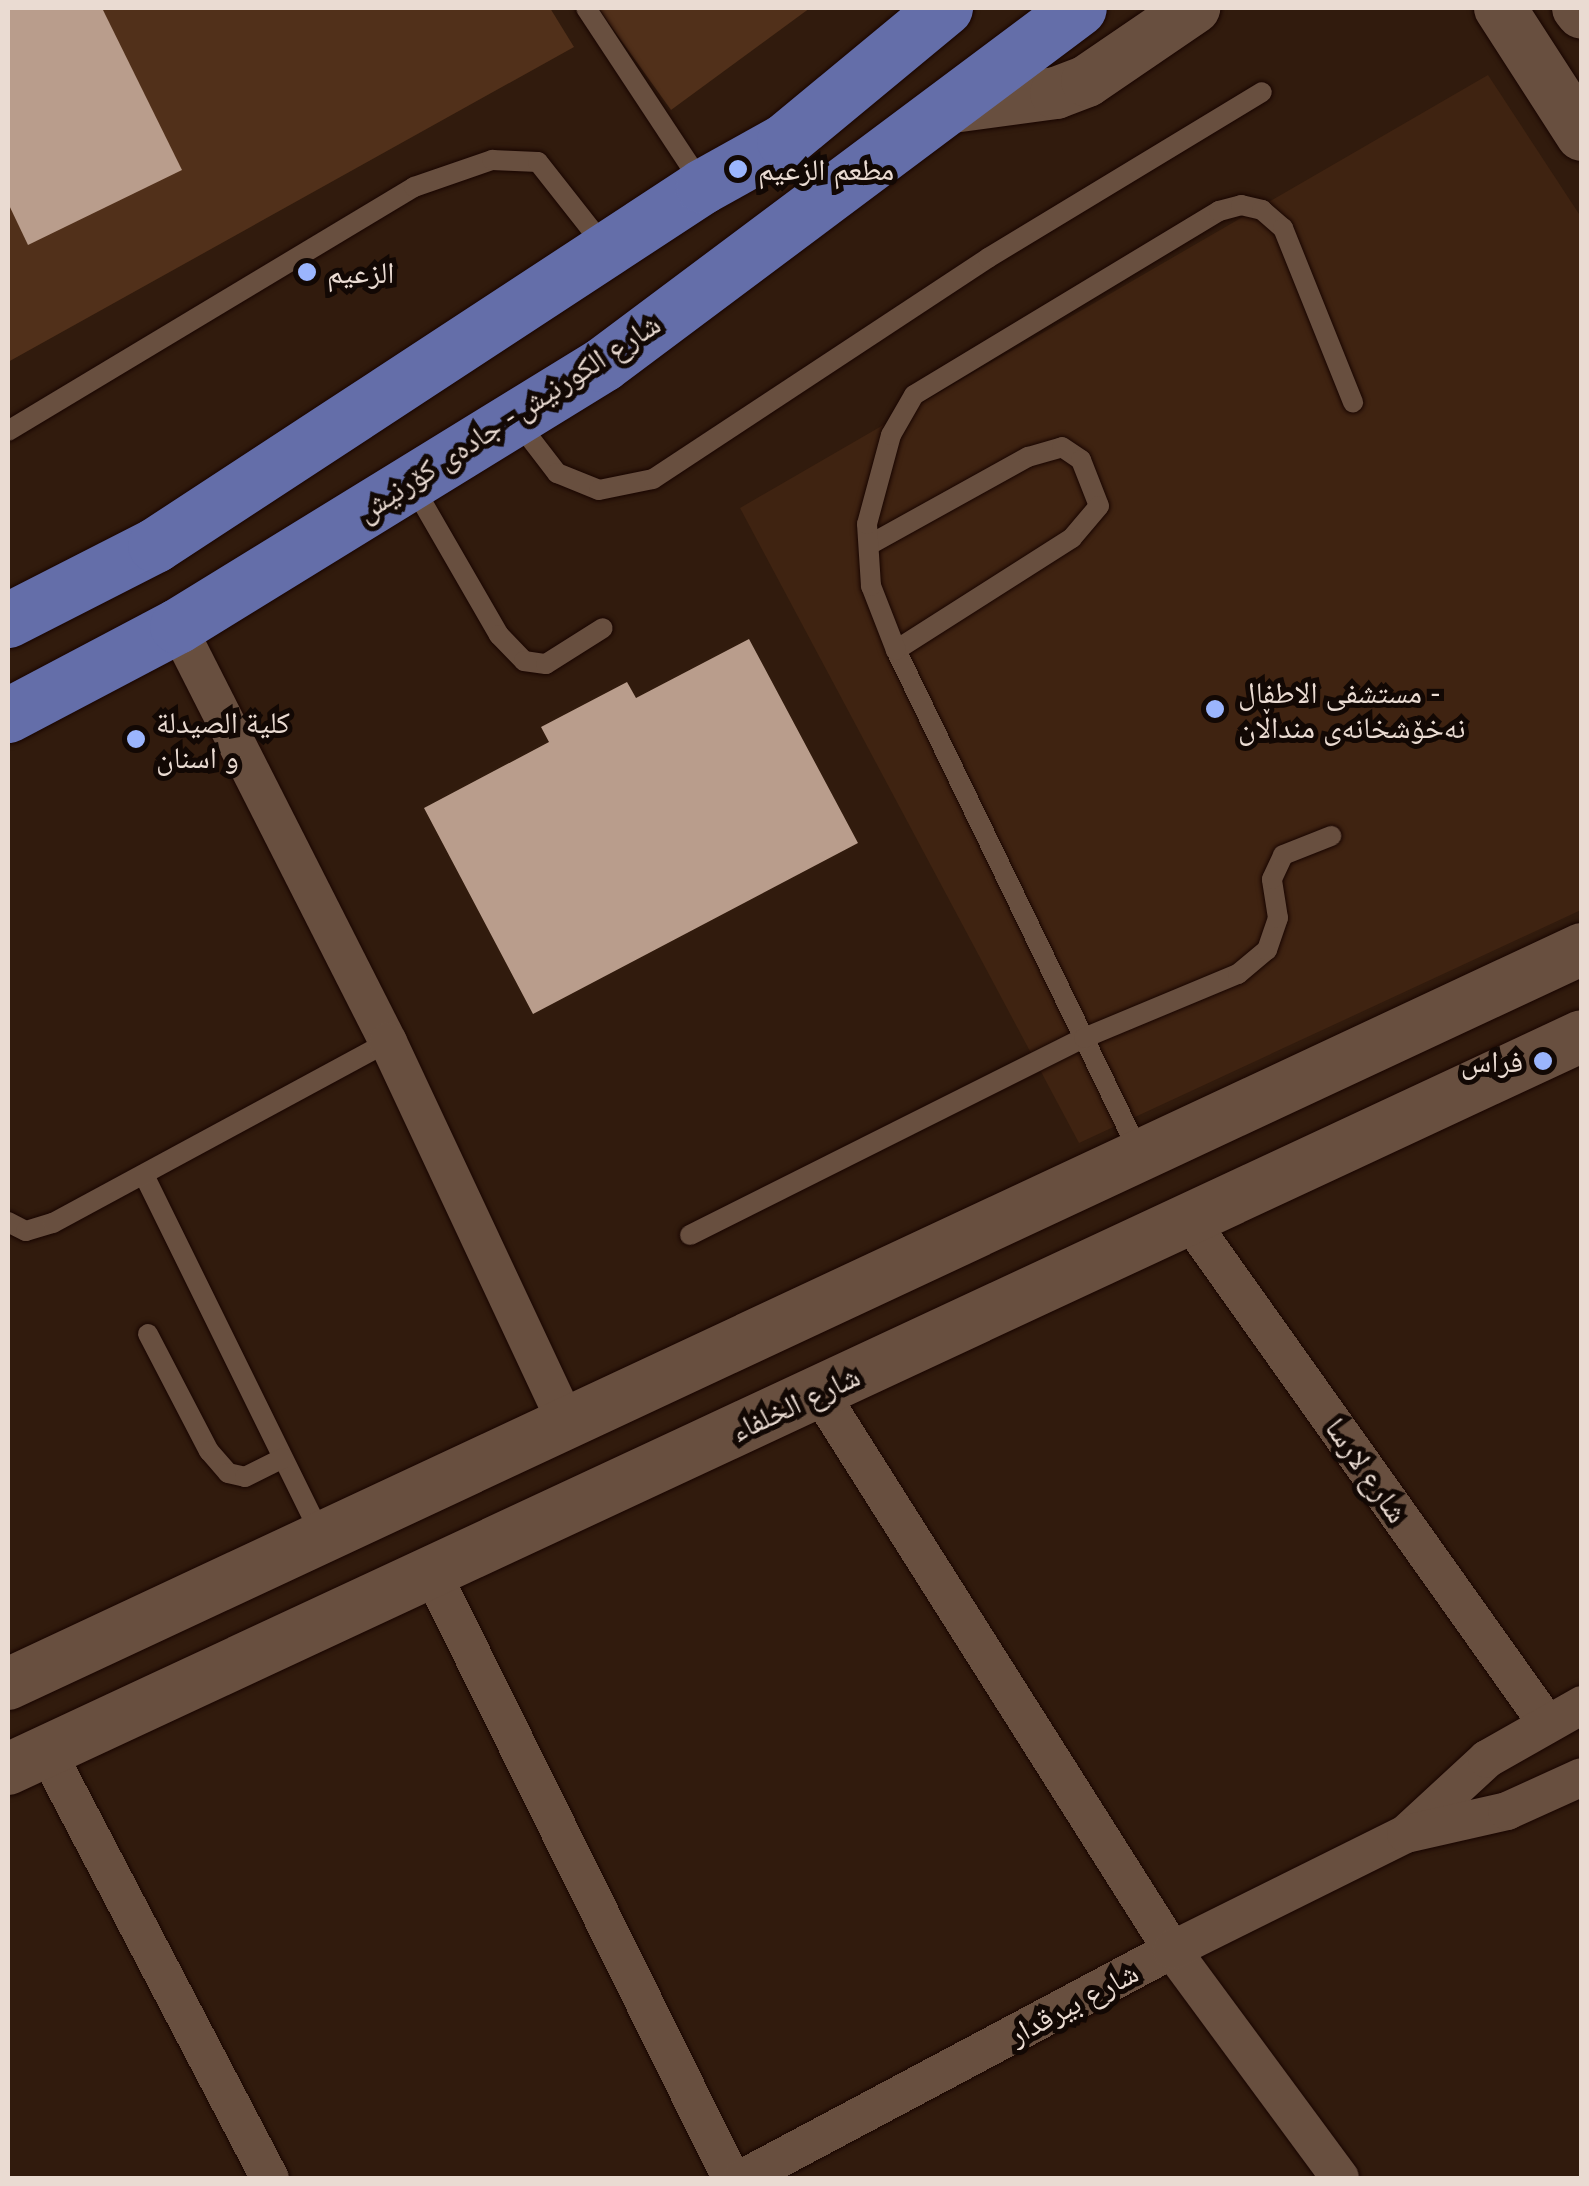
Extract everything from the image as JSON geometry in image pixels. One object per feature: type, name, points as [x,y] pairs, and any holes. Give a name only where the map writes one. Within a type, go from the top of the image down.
[{"type":"main road","points":[[8,620],[155,544],[610,252],[704,186],[784,141],[944,8]]},
{"type":"main road","name":"شارع الكورنيش - جادەی کۆرنیش","points":[[8,715],[177,626],[602,364],[1079,8]]},
{"type":"street","points":[[945,108],[1056,93],[1086,82],[1194,8]]},
{"type":"street","points":[[1500,8],[1582,134]]},
{"type":"street","points":[[177,626],[388,1042],[565,1419]]},
{"type":"street","points":[[8,1684],[565,1419],[1582,949]]},
{"type":"street","name":"شارع الخلفاء","points":[[27,1759],[1580,1039]]},
{"type":"street","name":"شارع لارسا","points":[[1189,1220],[1545,1720]]},
{"type":"street","points":[[819,1392],[1172,1950],[1340,2178]]},
{"type":"street","points":[[430,1571],[730,2178]]},
{"type":"street","name":"شارع بيرقدار","points":[[1406,1834],[1487,1759],[1545,1720],[1582,1706]]},
{"type":"street","points":[[27,1759],[270,2178]]},
{"type":"street","name":"شارع بيرقدار","points":[[743,2178],[791,2169],[1172,1950],[1406,1834],[1507,1811],[1578,1786]]},
{"type":"lane","points":[[586,8],[704,186]]},
{"type":"lane","points":[[515,418],[557,473],[600,490],[652,479],[988,258],[1262,92]]},
{"type":"lane","points":[[8,430],[414,187],[492,160],[538,162],[610,252]]},
{"type":"lane","points":[[1139,1152],[896,650],[871,586],[867,524],[891,435],[914,394],[1219,212],[1240,205],[1262,210],[1283,228],[1353,402]]},
{"type":"lane","points":[[869,545],[1028,457],[1062,447],[1080,460],[1099,506],[1072,538],[896,650]]},
{"type":"lane","points":[[411,482],[499,635],[524,661],[546,664],[603,628]]},
{"type":"lane","points":[[690,1235],[1084,1038],[1252,962],[1267,950],[1278,918],[1272,879],[1282,855],[1331,836]]},
{"type":"lane","points":[[8,1222],[26,1231],[53,1224],[388,1042]]},
{"type":"lane","points":[[144,1175],[322,1535]]},
{"type":"lane","points":[[148,1334],[209,1451],[228,1473],[244,1477],[283,1458]]},
{"type":"shaded area","points":[[8,8],[550,8],[574,47],[8,362]]},
{"type":"shaded area","points":[[598,8],[810,8],[671,110]]},
{"type":"shaded area","name":"مستشفى الاطفال - نەخۆشخانەی منداڵان","points":[[1488,75],[1581,217],[1581,910],[1079,1143],[740,508]]},
{"type":"building","points":[[8,8],[102,8],[182,170],[28,245],[8,203]]},
{"type":"building","points":[[749,639],[858,843],[533,1014],[424,808],[549,742],[541,727],[627,682],[636,698]]},
{"type":"place","name":"مطعم الزعيم","points":[[738,169]]},
{"type":"place","name":"الزعيم","points":[[307,272]]},
{"type":"place","name":"مستشفى الاطفال - نەخۆشخانەی منداڵان","points":[[1215,709]]},
{"type":"place","name":"كلية الصيدلة و اسنان","points":[[136,739]]},
{"type":"place","name":"فراس","points":[[1543,1061]]}]
